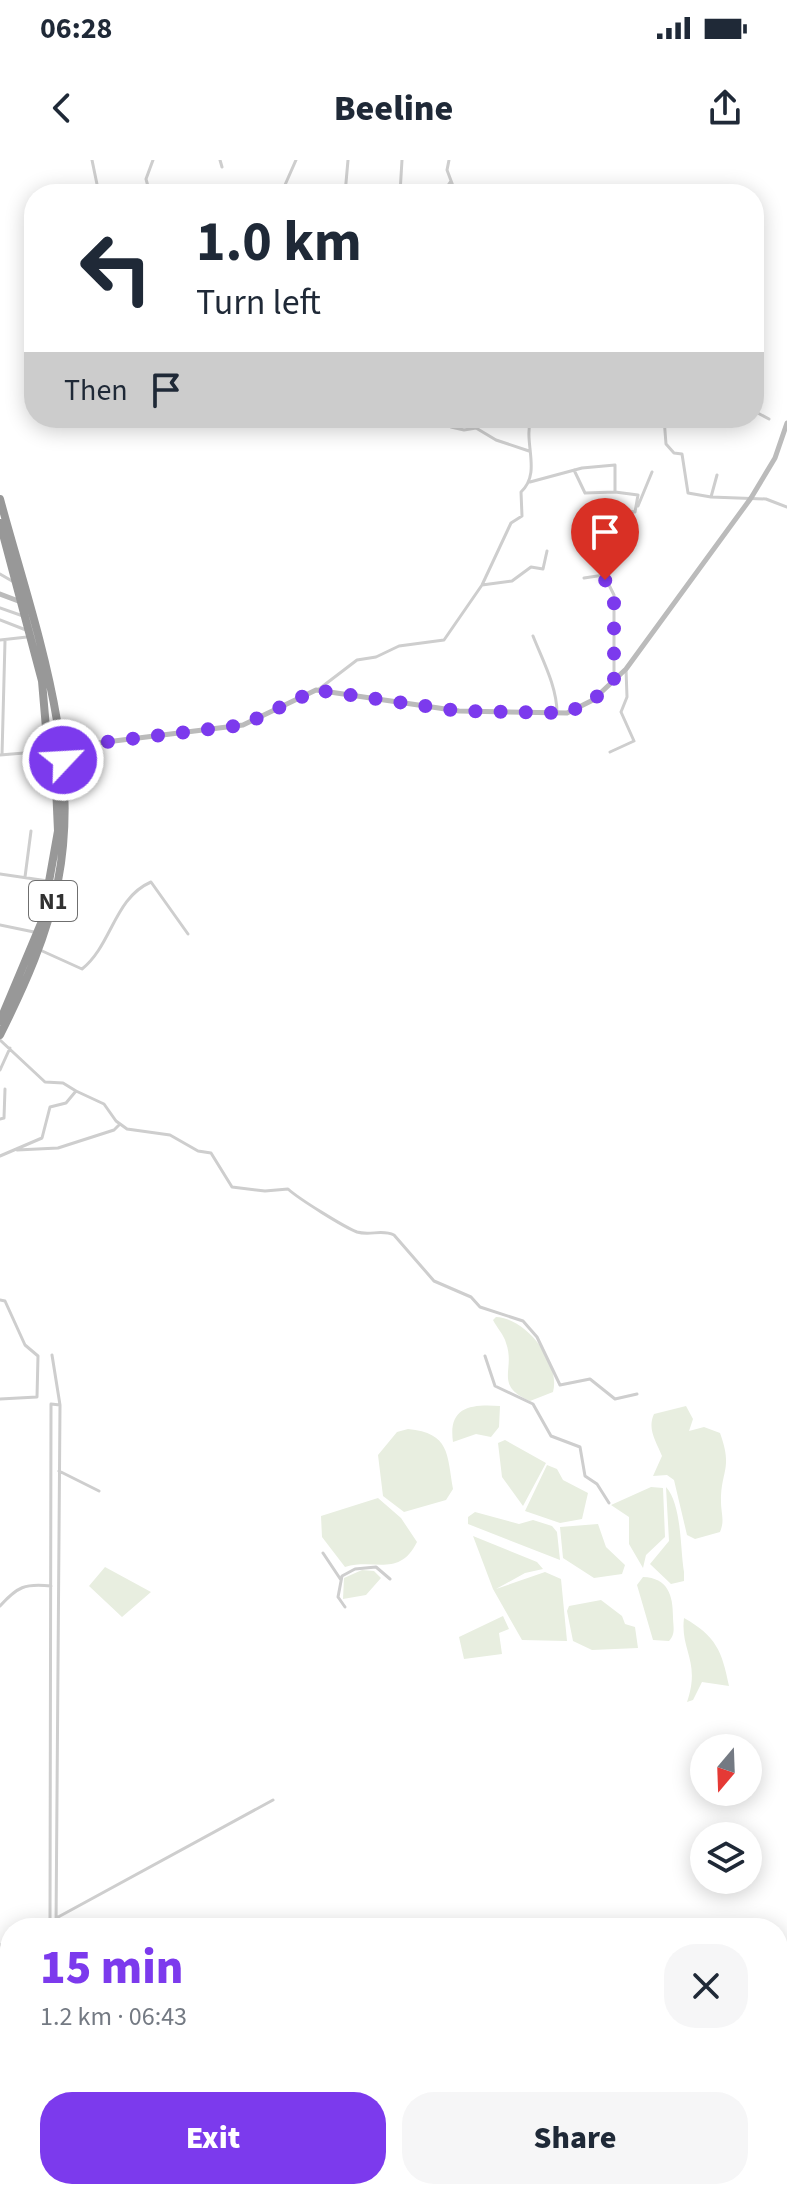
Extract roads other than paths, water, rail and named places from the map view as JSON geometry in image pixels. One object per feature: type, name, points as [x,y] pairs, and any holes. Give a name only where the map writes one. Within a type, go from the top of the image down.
[{"type":"highway","name":"N1","points":[[0,499],[60,736],[65,813],[62,852],[39,950],[0,1038]]},
{"type":"highway","points":[[0,523],[42,681],[47,738]]},
{"type":"highway","points":[[47,738],[54,732],[60,736]]},
{"type":"highway","name":"N1","points":[[0,1021],[38,933],[51,881],[58,831],[56,786],[47,738]]},
{"type":"highway","points":[[50,761],[57,767],[63,760]]},
{"type":"street","points":[[92,160],[97,184]]},
{"type":"street","points":[[147,184],[146,179],[153,160]]},
{"type":"street","points":[[220,160],[222,167]]},
{"type":"street","points":[[285,184],[296,160]]},
{"type":"street","points":[[346,184],[348,160]]},
{"type":"street","points":[[400,184],[402,160]]},
{"type":"street","points":[[449,160],[447,170],[452,184]]},
{"type":"street","points":[[764,416],[769,419]]},
{"type":"street","points":[[316,690],[459,711],[557,713],[580,708],[626,669],[751,498],[775,458],[787,423]]},
{"type":"street","points":[[455,428],[476,428],[496,440],[529,451]]},
{"type":"street","points":[[530,428],[530,482]]},
{"type":"street","points":[[665,428],[666,444],[674,453],[682,454],[688,493],[751,498],[787,507]]},
{"type":"street","points":[[60,736],[73,745],[90,744],[243,725],[316,690],[357,660],[376,657],[399,646],[444,640],[482,585],[498,545],[511,523],[522,516],[521,492],[530,482],[574,470],[615,465],[615,492]]},
{"type":"street","points":[[574,470],[585,493],[638,495],[636,510]]},
{"type":"street","points":[[636,510],[652,472]]},
{"type":"street","points":[[711,497],[717,475]]},
{"type":"street","points":[[615,509],[636,510]]},
{"type":"street","points":[[482,585],[512,581],[531,567],[543,569],[547,551]]},
{"type":"street","points":[[0,574],[15,583]]},
{"type":"street","points":[[584,578],[604,575],[614,595],[614,681]]},
{"type":"street","points":[[0,594],[21,602]]},
{"type":"street","points":[[0,608],[25,616]]},
{"type":"street","points":[[0,620],[29,633]]},
{"type":"street","points":[[29,633],[2,640],[1,755],[36,752],[50,761]]},
{"type":"street","points":[[533,636],[557,697],[557,713]]},
{"type":"street","points":[[610,752],[634,741],[621,712],[627,697],[626,669]]},
{"type":"street","points":[[22,755],[40,747],[47,738]]},
{"type":"street","points":[[63,760],[74,749],[90,744]]},
{"type":"street","points":[[25,877],[31,831]]},
{"type":"street","points":[[0,874],[51,881]]},
{"type":"street","points":[[39,950],[82,969],[108,937],[120,909],[151,882],[188,934]]},
{"type":"street","points":[[0,925],[38,933]]},
{"type":"street","points":[[0,1038],[45,1082],[63,1083],[109,1108],[120,1124],[143,1133],[170,1135],[198,1151],[211,1153],[232,1187],[253,1191],[288,1189],[301,1201],[354,1231],[386,1231],[394,1235],[434,1281],[471,1297],[480,1307],[523,1321],[537,1337],[560,1385],[590,1379],[615,1399],[637,1394]]},
{"type":"street","points":[[0,1070],[10,1047]]},
{"type":"street","points":[[0,1119],[4,1118],[5,1089]]},
{"type":"street","points":[[0,1156],[42,1138],[50,1107],[66,1103],[76,1091]]},
{"type":"street","points":[[17,1150],[58,1148],[114,1130],[120,1124]]},
{"type":"street","points":[[0,1300],[5,1301],[13,1315],[25,1345],[38,1356],[38,1376],[37,1397],[0,1399]]},
{"type":"street","points":[[52,1355],[60,1405],[57,1918]]},
{"type":"street","points":[[485,1356],[495,1386],[533,1404],[551,1436],[580,1447],[585,1476],[597,1484],[609,1503]]},
{"type":"street","points":[[50,1918],[51,1404],[60,1405]]},
{"type":"street","points":[[59,1471],[99,1491]]},
{"type":"street","points":[[323,1553],[341,1580]]},
{"type":"street","points":[[345,1607],[338,1597],[341,1580],[347,1573],[366,1566],[384,1571],[390,1579]]},
{"type":"street","points":[[0,1606],[15,1588],[32,1584],[51,1586]]},
{"type":"street","points":[[59,1918],[273,1800]]}]
